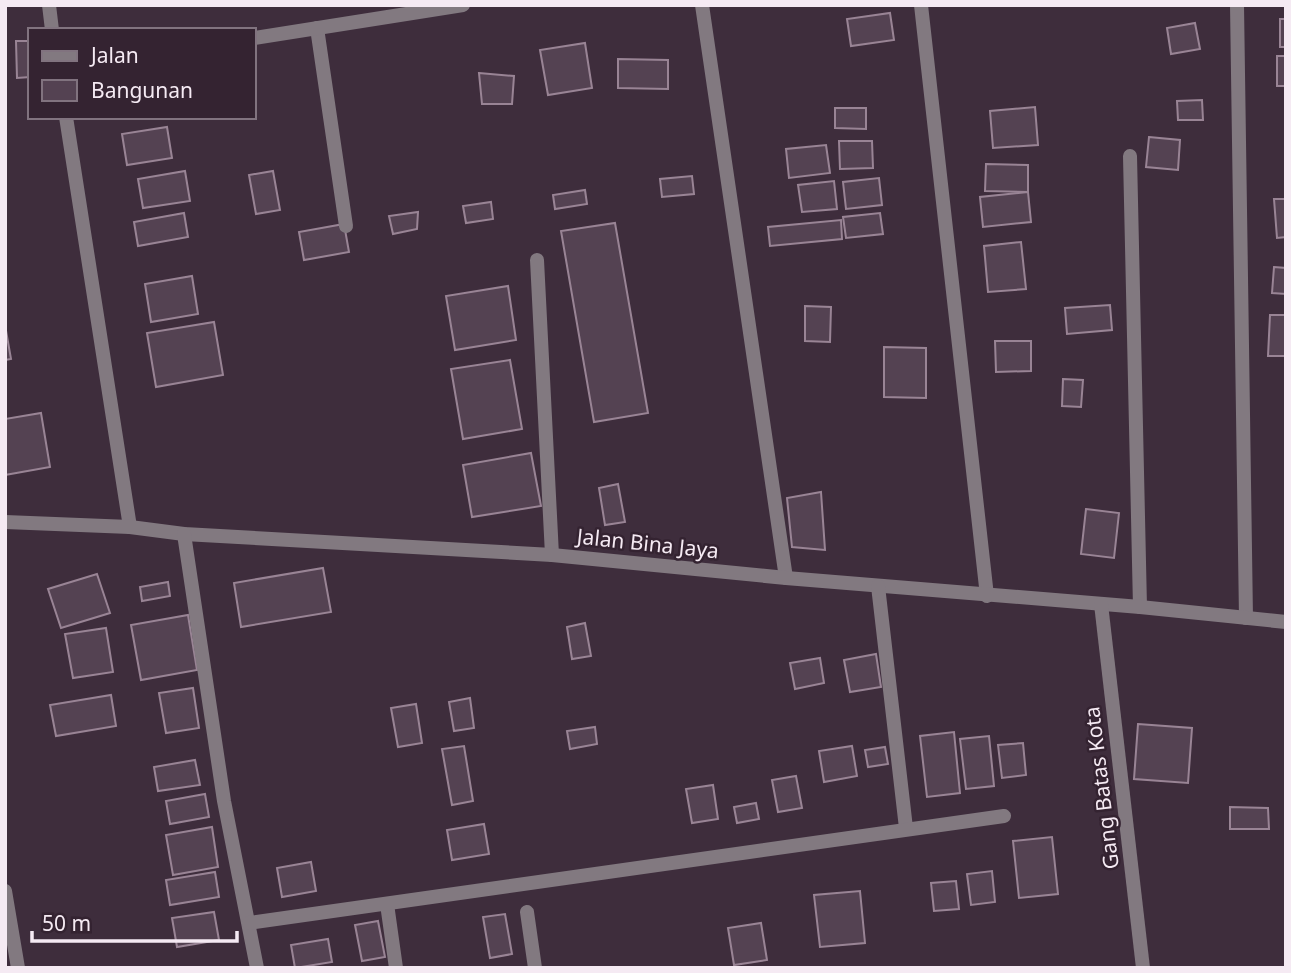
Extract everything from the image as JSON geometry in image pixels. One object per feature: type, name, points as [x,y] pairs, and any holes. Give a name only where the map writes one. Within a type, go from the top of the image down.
[{"type":"street","points":[[49,5],[52,28]]},
{"type":"street","points":[[256,38],[463,5]]},
{"type":"street","points":[[702,5],[786,578]]},
{"type":"street","points":[[921,5],[987,596]]},
{"type":"street","points":[[1237,5],[1245,618]]},
{"type":"street","points":[[317,28],[346,226]]},
{"type":"street","points":[[66,119],[130,527]]},
{"type":"street","points":[[1130,156],[1140,607]]},
{"type":"street","points":[[537,260],[552,555]]},
{"type":"street","name":"Jalan Bina Jaya","points":[[5,522],[130,527],[184,534],[552,555],[1286,622]]},
{"type":"street","points":[[184,534],[224,801],[257,968]]},
{"type":"street","points":[[878,586],[906,828]]},
{"type":"street","name":"Gang Batas Kota","points":[[1101,604],[1143,968]]},
{"type":"street","points":[[249,923],[1004,816]]},
{"type":"street","points":[[5,891],[18,968]]},
{"type":"street","points":[[387,904],[396,968]]},
{"type":"street","points":[[527,912],[535,968]]},
{"type":"building","points":[[890,13],[894,40],[851,46],[847,19]]},
{"type":"building","points":[[1280,19],[1286,19],[1286,47],[1280,47]]},
{"type":"building","points":[[1195,23],[1200,49],[1171,54],[1167,28]]},
{"type":"building","points":[[16,41],[28,41],[28,77],[17,78]]},
{"type":"building","points":[[585,43],[592,88],[548,95],[540,50]]},
{"type":"building","points":[[1277,56],[1286,56],[1286,86],[1277,86]]},
{"type":"building","points":[[618,59],[668,60],[668,89],[618,88]]},
{"type":"building","points":[[479,73],[514,76],[512,104],[482,104]]},
{"type":"building","points":[[1202,100],[1203,120],[1178,120],[1177,101]]},
{"type":"building","points":[[1035,107],[1038,145],[993,148],[990,111]]},
{"type":"building","points":[[835,108],[866,108],[866,129],[835,128]]},
{"type":"building","points":[[167,127],[172,158],[127,165],[122,134]]},
{"type":"building","points":[[1149,137],[1180,140],[1178,170],[1146,167]]},
{"type":"building","points":[[839,141],[872,141],[873,168],[840,169]]},
{"type":"building","points":[[826,145],[830,173],[789,178],[786,149]]},
{"type":"building","points":[[986,164],[1028,165],[1028,192],[985,191]]},
{"type":"building","points":[[185,171],[190,201],[143,208],[138,179]]},
{"type":"building","points":[[273,171],[280,210],[256,214],[249,175]]},
{"type":"building","points":[[692,176],[694,194],[662,197],[660,179]]},
{"type":"building","points":[[879,178],[882,205],[846,209],[843,182]]},
{"type":"building","points":[[834,181],[837,209],[802,212],[798,185]]},
{"type":"building","points":[[585,190],[587,204],[555,209],[553,195]]},
{"type":"building","points":[[1028,192],[1031,222],[983,227],[980,197]]},
{"type":"building","points":[[1274,199],[1286,199],[1286,237],[1277,238]]},
{"type":"building","points":[[491,202],[493,219],[466,223],[463,206]]},
{"type":"building","points":[[418,212],[417,229],[393,234],[389,216]]},
{"type":"building","points":[[184,213],[188,237],[138,246],[134,222]]},
{"type":"building","points":[[880,213],[883,234],[846,238],[843,217]]},
{"type":"building","points":[[841,220],[842,239],[770,246],[768,227]]},
{"type":"building","points":[[615,223],[648,413],[594,422],[561,231]]},
{"type":"building","points":[[344,224],[349,252],[304,260],[299,232]]},
{"type":"building","points":[[1021,242],[1026,289],[988,292],[984,246]]},
{"type":"building","points":[[1274,267],[1286,268],[1286,294],[1272,293]]},
{"type":"building","points":[[192,276],[198,314],[151,322],[145,284]]},
{"type":"building","points":[[508,286],[516,340],[455,350],[446,296]]},
{"type":"building","points":[[1110,305],[1112,330],[1067,334],[1065,308]]},
{"type":"building","points":[[805,306],[831,307],[830,342],[805,341]]},
{"type":"building","points":[[1270,315],[1286,315],[1286,356],[1268,356]]},
{"type":"building","points":[[214,322],[223,375],[156,387],[147,333]]},
{"type":"building","points":[[5,325],[11,359],[5,360]]},
{"type":"building","points":[[995,341],[1031,341],[1031,371],[996,372]]},
{"type":"building","points":[[884,347],[926,348],[926,398],[884,397]]},
{"type":"building","points":[[510,360],[522,429],[463,439],[451,369]]},
{"type":"building","points":[[1063,379],[1083,380],[1081,407],[1062,406]]},
{"type":"building","points":[[41,413],[50,467],[5,475],[5,419]]},
{"type":"building","points":[[531,453],[541,506],[472,517],[463,465]]},
{"type":"building","points":[[618,484],[625,522],[605,525],[599,488]]},
{"type":"building","points":[[821,492],[825,550],[792,547],[787,498]]},
{"type":"building","points":[[1086,509],[1119,513],[1114,558],[1081,554]]},
{"type":"building","points":[[323,568],[331,612],[241,627],[234,583]]},
{"type":"building","points":[[97,574],[110,613],[61,628],[48,589]]},
{"type":"building","points":[[168,582],[170,596],[142,601],[140,587]]},
{"type":"building","points":[[188,615],[197,670],[141,680],[131,625]]},
{"type":"building","points":[[585,623],[591,656],[572,659],[567,627]]},
{"type":"building","points":[[106,628],[113,672],[73,678],[65,634]]},
{"type":"building","points":[[876,654],[881,687],[850,692],[844,660]]},
{"type":"building","points":[[820,658],[824,683],[795,689],[790,663]]},
{"type":"building","points":[[193,688],[199,728],[166,733],[159,693]]},
{"type":"building","points":[[111,695],[116,726],[56,736],[50,705]]},
{"type":"building","points":[[470,698],[474,728],[454,731],[449,702]]},
{"type":"building","points":[[416,704],[422,743],[398,747],[391,708]]},
{"type":"building","points":[[1138,724],[1192,728],[1188,783],[1134,779]]},
{"type":"building","points":[[595,727],[597,744],[570,749],[567,731]]},
{"type":"building","points":[[954,732],[960,793],[927,797],[920,736]]},
{"type":"building","points":[[989,736],[994,786],[966,789],[960,739]]},
{"type":"building","points":[[1023,743],[1026,775],[1002,778],[998,745]]},
{"type":"building","points":[[464,746],[473,801],[452,805],[442,749]]},
{"type":"building","points":[[852,746],[857,776],[824,782],[819,751]]},
{"type":"building","points":[[885,747],[888,764],[868,767],[865,750]]},
{"type":"building","points":[[195,760],[200,785],[158,791],[154,767]]},
{"type":"building","points":[[796,776],[802,808],[778,812],[772,780]]},
{"type":"building","points":[[713,785],[718,819],[692,823],[686,789]]},
{"type":"building","points":[[205,794],[209,817],[170,824],[166,801]]},
{"type":"building","points":[[756,803],[759,819],[737,823],[734,807]]},
{"type":"building","points":[[1230,807],[1268,808],[1269,829],[1230,829]]},
{"type":"building","points":[[484,824],[489,854],[452,860],[447,830]]},
{"type":"building","points":[[212,827],[218,867],[173,875],[166,835]]},
{"type":"building","points":[[1052,837],[1058,894],[1019,898],[1013,841]]},
{"type":"building","points":[[311,862],[316,891],[282,897],[277,868]]},
{"type":"building","points":[[992,871],[995,902],[971,905],[967,874]]},
{"type":"building","points":[[215,872],[219,897],[170,905],[166,880]]},
{"type":"building","points":[[956,881],[959,909],[934,911],[931,883]]},
{"type":"building","points":[[860,891],[865,943],[820,947],[814,895]]},
{"type":"building","points":[[214,912],[219,940],[177,947],[172,918]]},
{"type":"building","points":[[505,914],[512,954],[490,958],[483,917]]},
{"type":"building","points":[[378,921],[385,957],[362,961],[355,925]]},
{"type":"building","points":[[761,923],[767,960],[734,965],[728,928]]},
{"type":"building","points":[[328,939],[332,962],[295,968],[291,945]]}]
